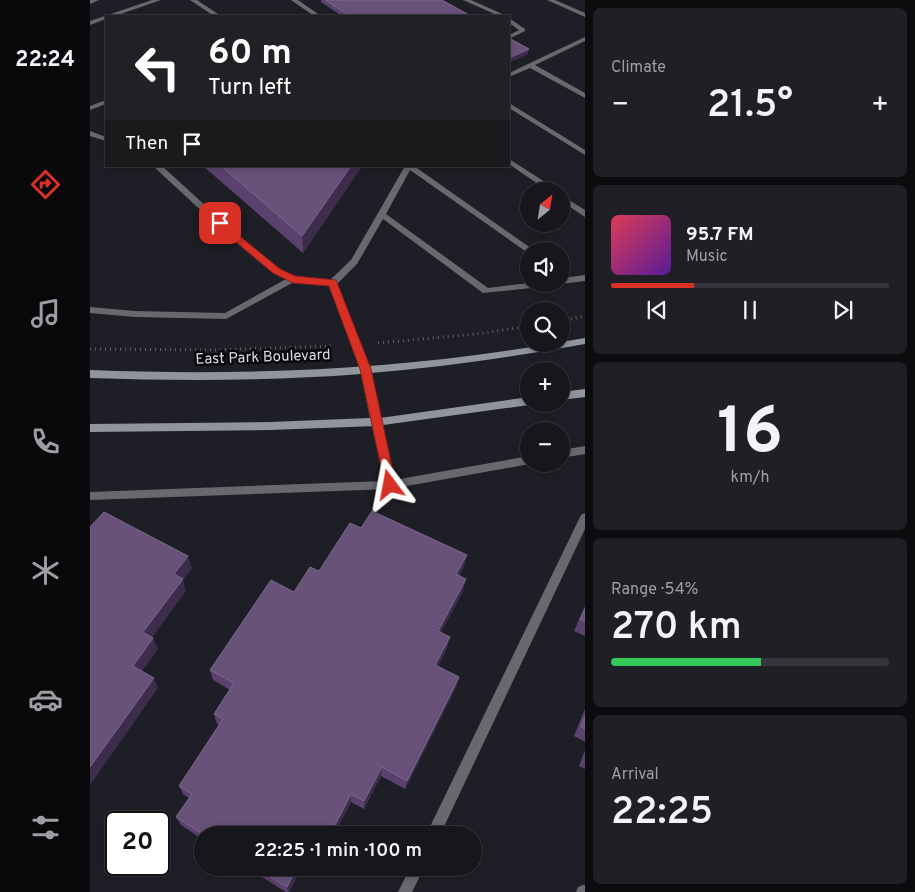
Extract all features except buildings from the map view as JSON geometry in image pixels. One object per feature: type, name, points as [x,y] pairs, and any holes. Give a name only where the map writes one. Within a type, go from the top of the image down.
[{"type":"main road","name":"East Park Boulevard","points":[[90,374],[284,375],[470,360],[585,341]]},
{"type":"main road","points":[[365,369],[376,422]]},
{"type":"main road","points":[[570,395],[585,393]]},
{"type":"main road","points":[[90,428],[270,426],[376,422],[520,402]]},
{"type":"street","points":[[90,2],[96,0]]},
{"type":"street","points":[[114,15],[158,0]]},
{"type":"street","points":[[194,0],[216,15]]},
{"type":"street","points":[[294,0],[316,15]]},
{"type":"street","points":[[466,0],[502,15]]},
{"type":"street","points":[[550,0],[585,15]]},
{"type":"street","points":[[90,23],[105,18]]},
{"type":"street","points":[[510,21],[523,30],[510,36]]},
{"type":"street","points":[[510,75],[585,39]]},
{"type":"street","points":[[530,65],[585,96]]},
{"type":"street","points":[[90,108],[105,102]]},
{"type":"street","points":[[510,107],[585,154]]},
{"type":"street","points":[[90,133],[105,138]]},
{"type":"street","points":[[510,162],[540,182]]},
{"type":"street","points":[[158,167],[237,239],[276,271],[293,279],[332,283],[354,262],[408,167]]},
{"type":"street","points":[[410,167],[520,243]]},
{"type":"street","points":[[570,203],[585,214]]},
{"type":"street","points":[[381,214],[486,291],[520,287]]},
{"type":"street","points":[[572,280],[585,278]]},
{"type":"street","points":[[90,310],[135,314],[226,316],[293,279]]},
{"type":"street","points":[[332,283],[365,369]]},
{"type":"street","points":[[376,422],[390,485]]},
{"type":"street","points":[[570,452],[585,450]]},
{"type":"street","points":[[90,496],[390,485],[520,462]]},
{"type":"street","points":[[436,826],[585,518]]},
{"type":"street","points":[[405,892],[413,876]]},
{"type":"path","points":[[570,319],[585,316]]},
{"type":"path","points":[[90,349],[181,352],[256,351],[356,345],[476,334],[520,327]]},
{"type":"route","points":[[220,223],[276,271],[293,279],[332,283],[365,369],[390,485]]}]
